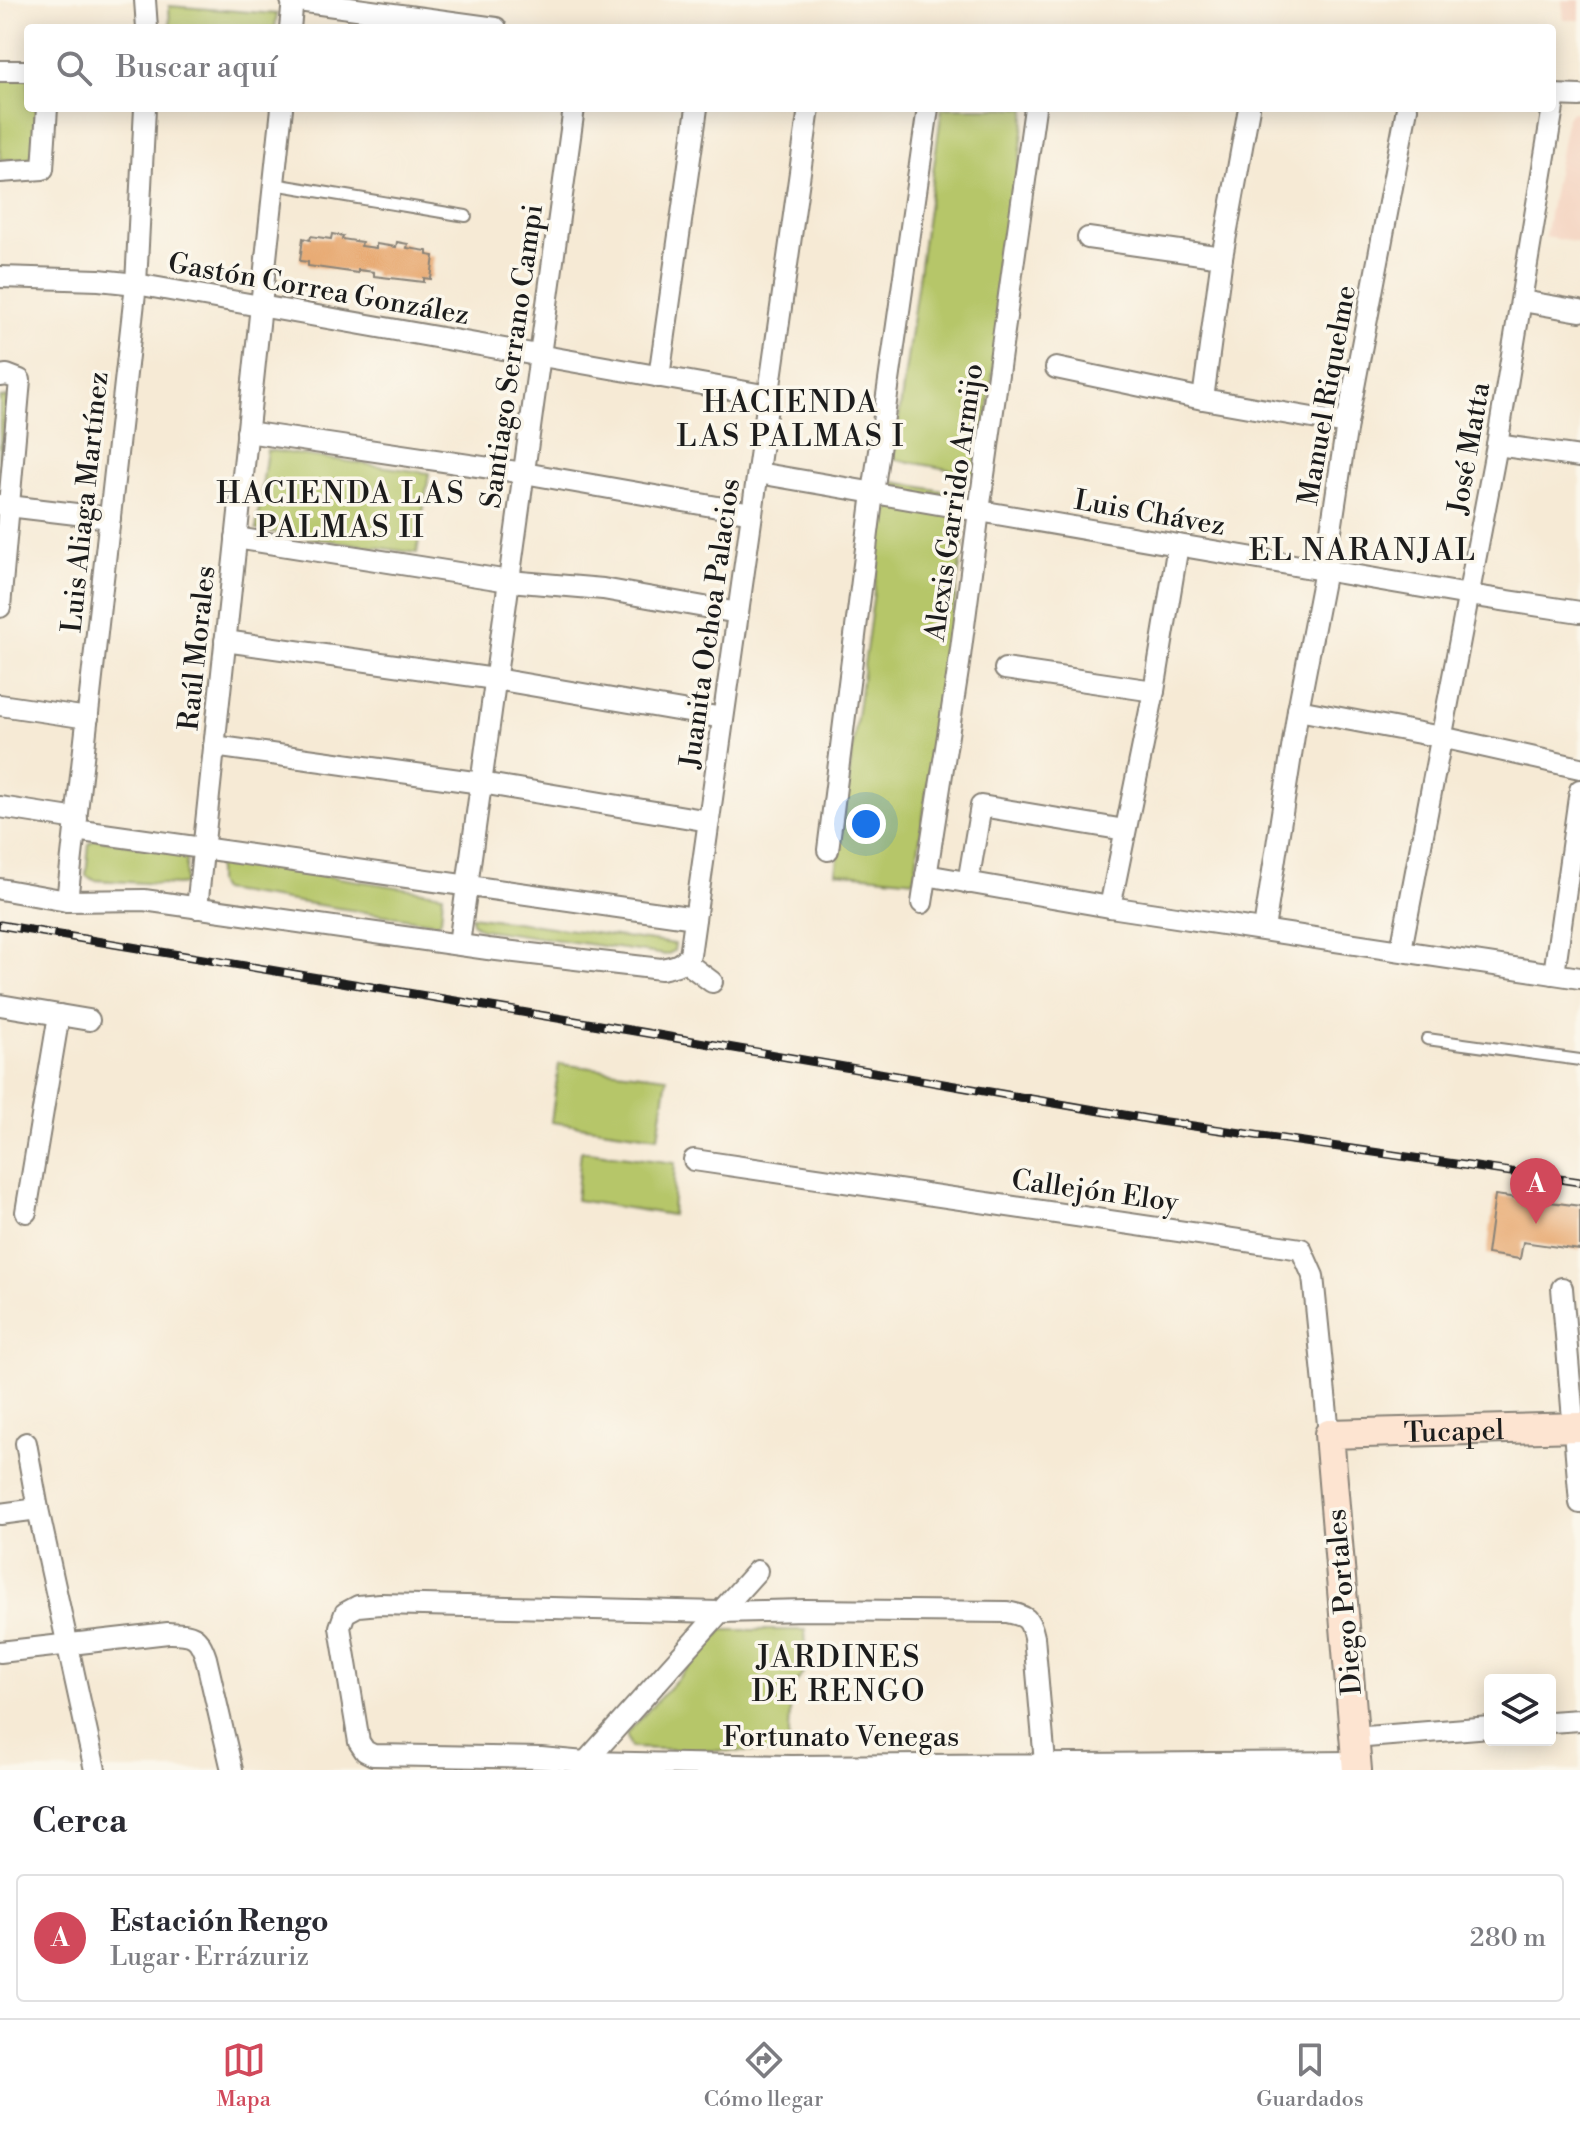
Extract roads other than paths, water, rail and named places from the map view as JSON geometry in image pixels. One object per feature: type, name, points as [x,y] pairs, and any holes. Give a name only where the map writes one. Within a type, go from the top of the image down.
[{"type":"street","points":[[145,0],[147,24]]},
{"type":"street","points":[[290,24],[292,0],[467,24]]},
{"type":"street","points":[[0,71],[24,71]]},
{"type":"street","points":[[1556,95],[1580,96]]},
{"type":"street","points":[[0,172],[43,169],[47,112]]},
{"type":"street","name":"Luis Aliaga Martínez","points":[[67,901],[136,284],[145,112]]},
{"type":"street","name":"Raúl Morales","points":[[197,908],[282,112]]},
{"type":"street","name":"Santiago Serrano Campi","points":[[459,944],[573,112]]},
{"type":"street","points":[[659,377],[696,112]]},
{"type":"street","name":"Juanita Ochoa Palacios","points":[[687,958],[808,112]]},
{"type":"street","points":[[828,850],[873,493],[927,112]]},
{"type":"street","name":"Alexis Garrido Armijo","points":[[922,903],[959,664],[1034,112]]},
{"type":"street","points":[[1203,399],[1222,257],[1248,112]]},
{"type":"street","name":"Manuel Riquelme","points":[[1264,929],[1347,424],[1406,112]]},
{"type":"street","name":"José Matta","points":[[1401,950],[1497,445],[1551,112]]},
{"type":"street","points":[[1088,238],[1222,257]]},
{"type":"street","name":"Gastón Correa González","points":[[0,277],[136,284],[769,396]]},
{"type":"street","points":[[1522,301],[1580,311]]},
{"type":"street","points":[[1056,368],[1203,399],[1347,424]]},
{"type":"street","points":[[0,376],[20,380],[4,506],[0,607]]},
{"type":"street","points":[[247,432],[524,473],[752,513]]},
{"type":"street","points":[[1497,445],[1580,457]]},
{"type":"street","name":"Luis Chávez","points":[[758,473],[1580,612]]},
{"type":"street","points":[[4,506],[110,518]]},
{"type":"street","points":[[236,538],[509,581],[603,589],[738,613]]},
{"type":"street","points":[[1110,907],[1154,691],[1178,545]]},
{"type":"street","points":[[225,641],[495,679],[723,718]]},
{"type":"street","points":[[1005,669],[1154,691]]},
{"type":"street","points":[[0,705],[88,718]]},
{"type":"street","points":[[1298,710],[1580,768]]},
{"type":"street","points":[[214,746],[481,783],[709,821]]},
{"type":"street","points":[[1554,974],[1580,790]]},
{"type":"street","points":[[968,883],[981,806],[1125,830]]},
{"type":"street","points":[[0,807],[203,848],[695,918]]},
{"type":"street","points":[[926,875],[1110,907],[1580,978]]},
{"type":"street","points":[[0,889],[67,901],[144,900],[661,969],[680,965],[687,958],[712,982]]},
{"type":"street","points":[[0,1005],[89,1020]]},
{"type":"street","points":[[26,1212],[59,1015]]},
{"type":"street","name":"Callejón Eloy","points":[[694,1160],[1301,1249],[1313,1276],[1329,1434]]},
{"type":"street","points":[[1562,1288],[1577,1427],[1580,1503]]},
{"type":"street","name":"Tucapel","points":[[1329,1434],[1577,1427]]},
{"type":"street","name":"Diego Portales","points":[[1329,1434],[1356,1756]]},
{"type":"street","points":[[26,1443],[95,1770]]},
{"type":"street","points":[[0,1514],[38,1509]]},
{"type":"street","points":[[582,1766],[757,1571]]},
{"type":"street","name":"Fortunato Venegas","points":[[720,1612],[395,1604],[358,1606],[345,1613],[340,1627],[359,1742],[365,1751],[373,1755],[541,1758],[582,1766],[1045,1763],[1356,1756],[1484,1728]]},
{"type":"street","points":[[720,1612],[806,1610],[1007,1612],[1023,1615],[1031,1623],[1034,1637],[1045,1763]]},
{"type":"street","points":[[0,1652],[168,1633],[191,1634],[202,1643],[232,1770]]},
{"type":"street","points":[[1556,1722],[1580,1720]]},
{"type":"lane","points":[[274,184],[466,216]]},
{"type":"lane","points":[[1427,1039],[1580,1060]]},
{"type":"railway","points":[[0,925],[1159,1121],[1580,1182]]},
{"type":"place","name":"Estación Rengo","points":[[1536,1224]]},
{"type":"district","name":"HACIENDA LAS PALMAS I","points":[[791,419]]},
{"type":"district","name":"HACIENDA LAS PALMAS II","points":[[341,510]]},
{"type":"district","name":"EL NARANJAL","points":[[1363,550]]},
{"type":"district","name":"JARDINES DE RENGO","points":[[839,1674]]}]
